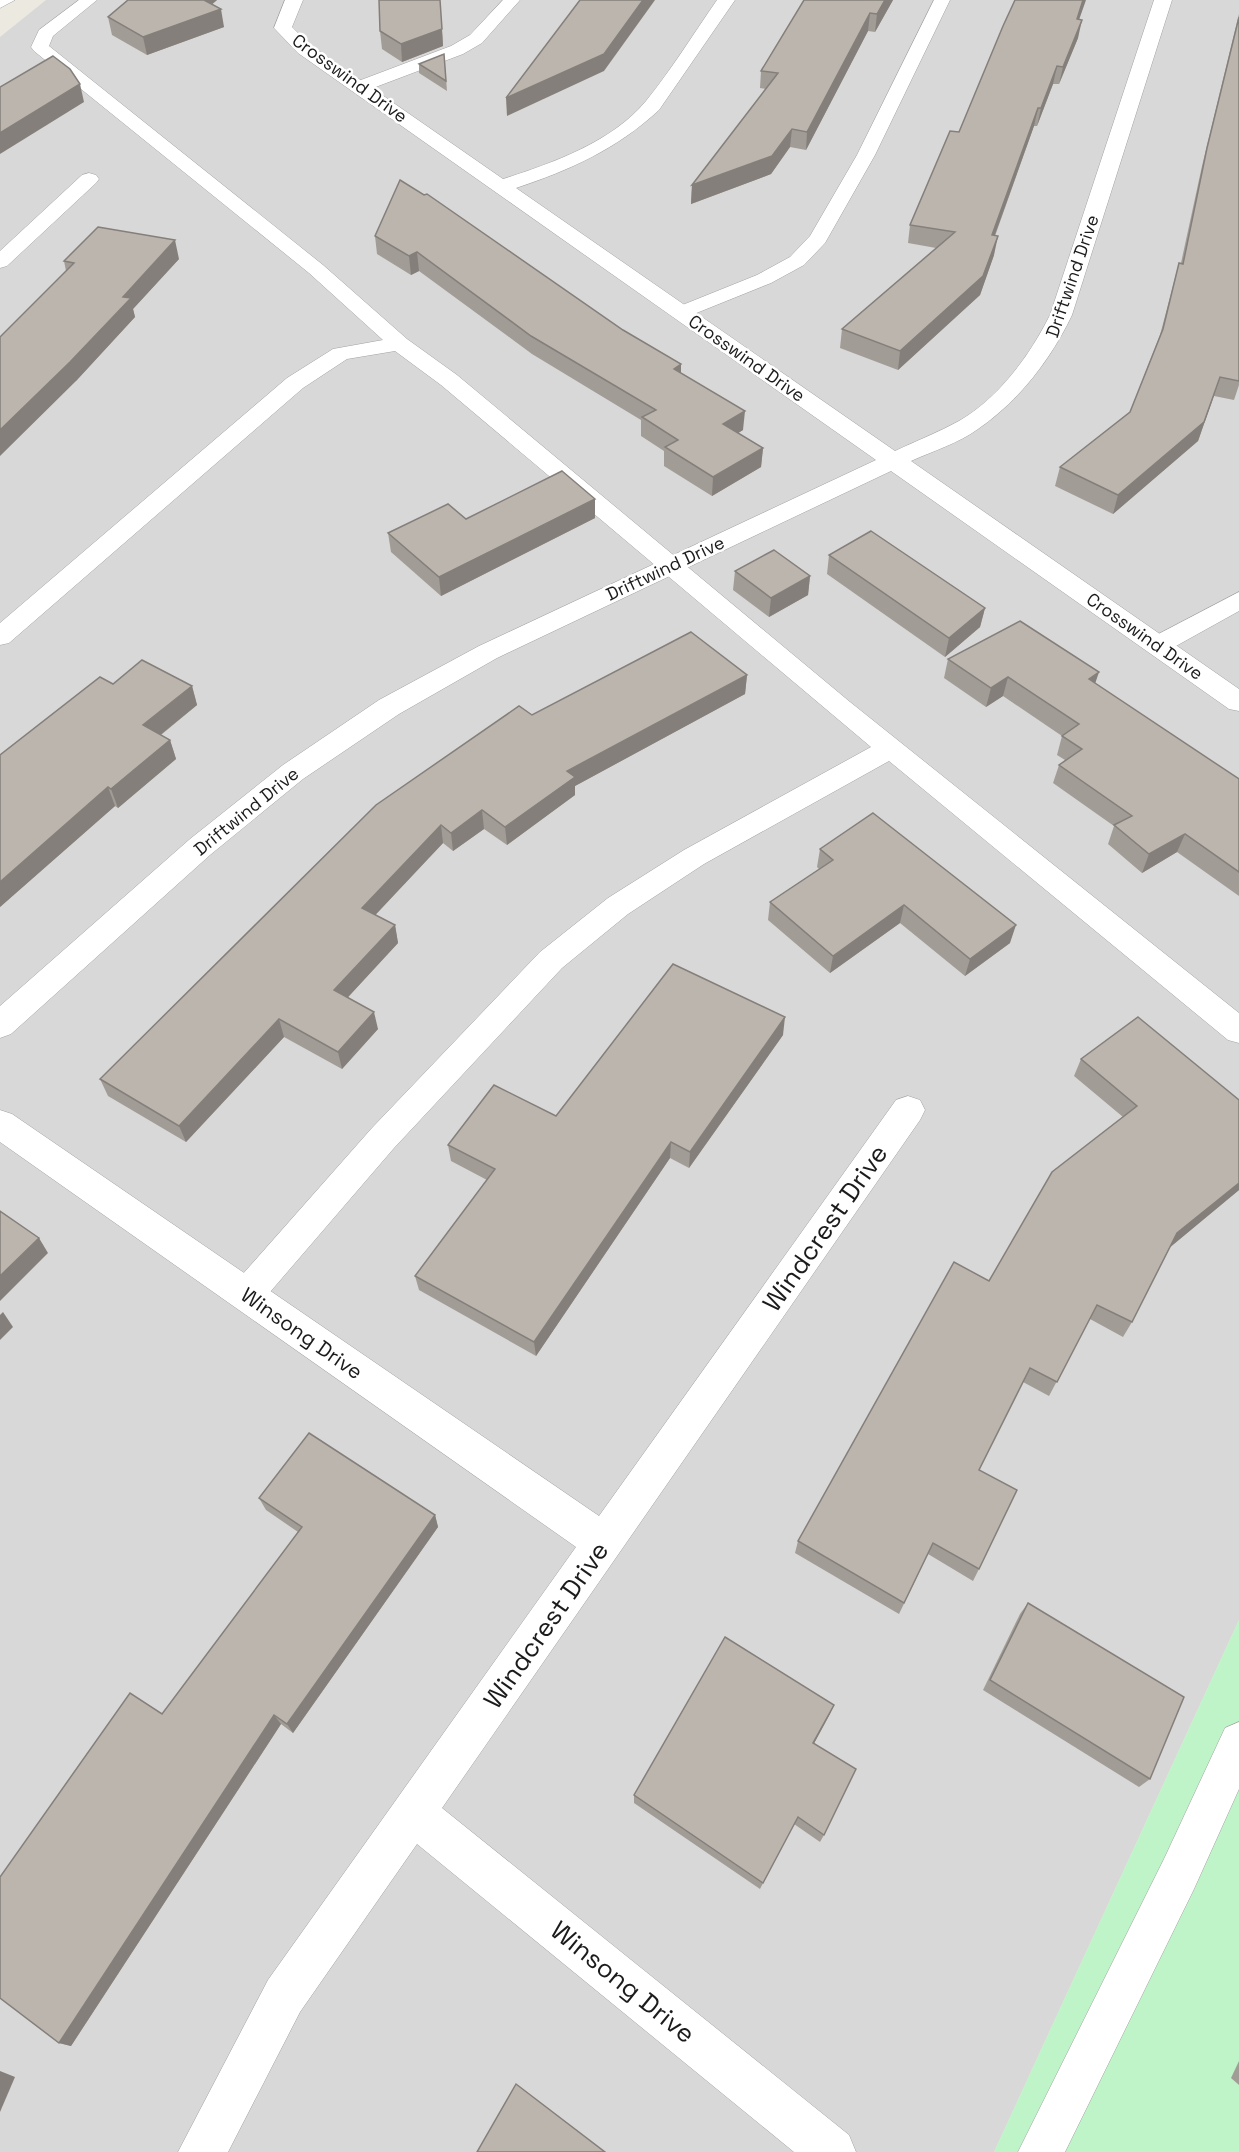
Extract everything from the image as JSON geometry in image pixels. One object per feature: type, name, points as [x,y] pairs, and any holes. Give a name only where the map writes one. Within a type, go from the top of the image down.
[{"type":"street","points":[[0,3],[6,0]]},
{"type":"street","name":"Crosswind Drive","points":[[294,0],[284,28],[304,49],[1239,702]]},
{"type":"street","points":[[501,186],[579,158],[630,127],[652,106],[726,0]]},
{"type":"street","name":"Driftwind Drive","points":[[0,1025],[200,847],[293,772],[389,707],[488,652],[969,425],[1002,399],[1028,372],[1048,343],[1061,315],[1163,0]]},
{"type":"street","points":[[0,262],[89,179]]},
{"type":"street","name":"Windcrest Drive","points":[[202,2152],[284,1996],[908,1110]]},
{"type":"street","name":"Winsong Drive","points":[[0,1124],[604,1543]]},
{"type":"street","name":"Winsong Drive","points":[[414,1813],[832,2152]]},
{"type":"lane","points":[[89,0],[45,34],[40,47],[316,268],[399,344],[449,380],[669,567],[1239,1030]]},
{"type":"lane","points":[[359,87],[457,50],[476,39],[512,0]]},
{"type":"lane","points":[[682,312],[764,279],[797,261],[818,239],[866,155],[942,0]]},
{"type":"lane","points":[[0,637],[295,383],[341,354],[399,344]]},
{"type":"lane","points":[[1158,645],[1239,600]]},
{"type":"lane","points":[[246,1295],[383,1138],[551,960],[618,906],[694,857],[891,748]]},
{"type":"lane","points":[[1041,2152],[1179,1874],[1239,1742]]},
{"type":"shaded area","points":[[46,0],[1239,0],[1239,1620],[994,2152],[0,2152],[0,37]]},
{"type":"green space","points":[[1239,1620],[1239,2152],[994,2152]]},
{"type":"building","points":[[128,0],[204,0],[221,9],[143,37],[108,17]]},
{"type":"building","points":[[379,0],[440,0],[442,29],[401,44],[380,31]]},
{"type":"building","points":[[580,0],[643,0],[604,54],[506,98]]},
{"type":"building","points":[[804,0],[885,0],[877,14],[870,13],[807,132],[792,129],[772,156],[692,185],[778,73],[761,71]]},
{"type":"building","points":[[1015,0],[1083,0],[1077,19],[1082,20],[1063,67],[1057,66],[1041,108],[1038,108],[992,235],[998,236],[983,276],[900,351],[842,329],[955,232],[910,225],[950,131],[959,132]]},
{"type":"building","points":[[1239,17],[1239,381],[1220,377],[1204,422],[1118,495],[1060,467],[1130,412],[1163,329],[1179,263],[1183,264],[1207,148]]},
{"type":"building","points":[[444,54],[446,81],[419,64]]},
{"type":"building","points":[[53,56],[70,69],[80,84],[0,133],[0,87]]},
{"type":"building","points":[[400,180],[424,195],[427,194],[623,330],[681,364],[674,369],[745,411],[723,424],[763,448],[713,477],[665,447],[678,440],[642,417],[656,410],[531,336],[417,252],[409,256],[375,236]]},
{"type":"building","points":[[98,227],[175,240],[123,297],[131,298],[0,430],[0,337],[74,263],[64,261]]},
{"type":"building","points":[[562,471],[595,499],[439,577],[388,533],[448,504],[466,519]]},
{"type":"building","points":[[871,531],[985,608],[949,638],[829,555]]},
{"type":"building","points":[[774,550],[810,576],[771,598],[735,571]]},
{"type":"building","points":[[1020,621],[1099,672],[1089,679],[1239,779],[1239,872],[1185,834],[1149,854],[1114,825],[1132,816],[1059,765],[1082,749],[1062,736],[1079,724],[1008,677],[991,688],[948,659]]},
{"type":"building","points":[[691,632],[747,675],[567,771],[575,777],[505,827],[482,810],[451,833],[441,825],[362,908],[395,925],[334,990],[374,1012],[338,1052],[279,1019],[179,1126],[100,1079],[376,805],[519,706],[532,715]]},
{"type":"building","points":[[142,660],[192,686],[143,725],[170,740],[111,789],[108,787],[0,882],[0,755],[100,677],[113,684]]},
{"type":"building","points":[[873,813],[1016,925],[970,959],[904,905],[833,956],[770,902],[833,860],[820,849]]},
{"type":"building","points":[[673,964],[785,1017],[690,1152],[671,1142],[534,1342],[415,1276],[495,1169],[448,1145],[494,1085],[556,1116]]},
{"type":"building","points":[[1138,1017],[1239,1100],[1239,1183],[1177,1233],[1132,1322],[1097,1305],[1057,1382],[1030,1368],[979,1470],[1017,1490],[979,1569],[933,1543],[904,1603],[798,1541],[954,1262],[989,1281],[1052,1172],[1137,1106],[1081,1059]]},
{"type":"building","points":[[0,1211],[39,1238],[0,1276]]},
{"type":"building","points":[[309,1433],[435,1515],[287,1724],[274,1715],[59,2043],[0,1998],[0,1877],[130,1693],[162,1714],[302,1527],[259,1498]]},
{"type":"building","points":[[1028,1603],[1184,1697],[1150,1779],[990,1680]]},
{"type":"building","points":[[725,1637],[834,1705],[813,1743],[856,1769],[824,1835],[798,1817],[763,1883],[634,1795]]},
{"type":"building","points":[[516,2084],[605,2152],[477,2152]]}]
